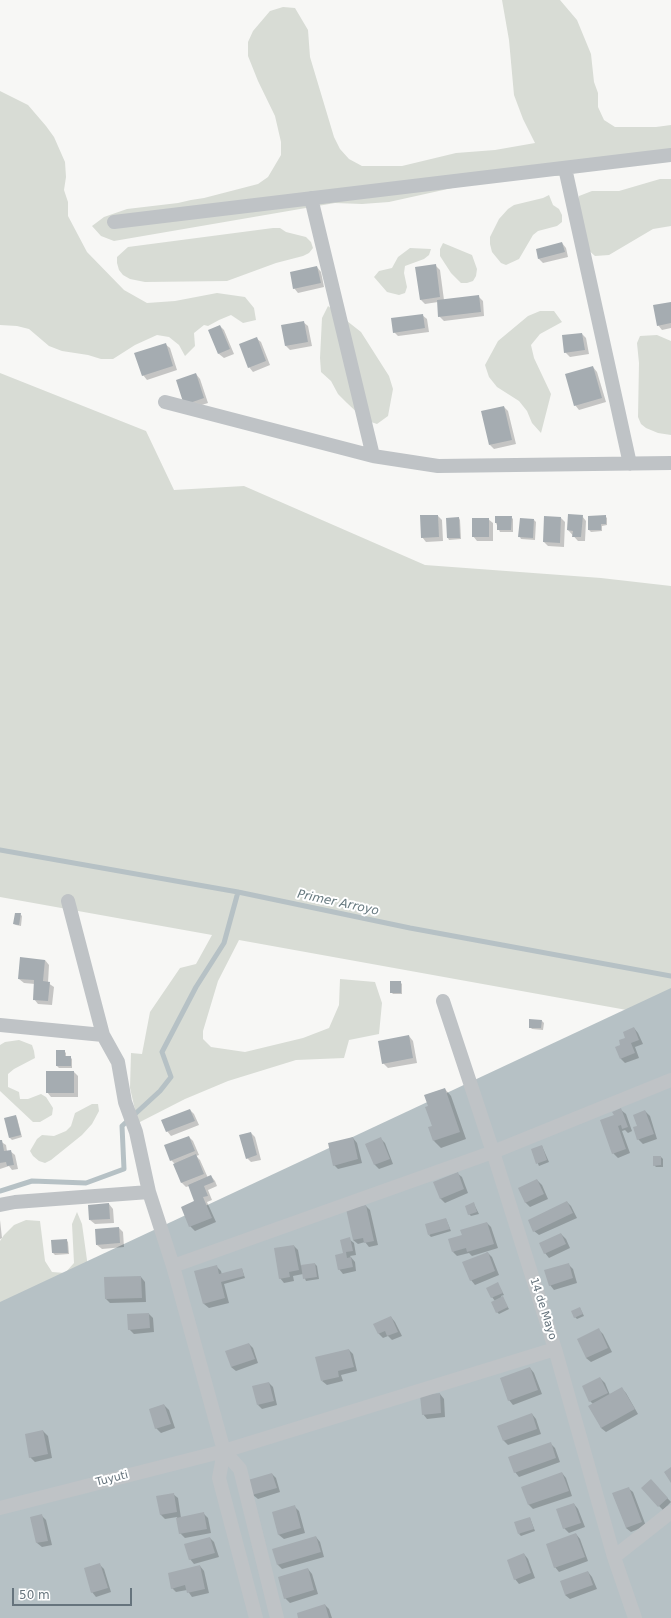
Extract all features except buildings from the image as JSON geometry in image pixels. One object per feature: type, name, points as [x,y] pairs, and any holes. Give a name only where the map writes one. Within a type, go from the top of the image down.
[{"type":"street","points":[[114,222],[671,155]]},
{"type":"street","points":[[565,168],[630,464]]},
{"type":"street","points":[[311,198],[373,456]]},
{"type":"street","points":[[165,402],[373,456],[438,466],[671,463]]},
{"type":"street","points":[[68,901],[103,1035],[118,1062],[125,1102],[136,1132],[149,1192],[173,1266],[224,1451],[219,1478],[256,1618]]},
{"type":"street","name":"14 de Mayo","points":[[443,1002],[493,1152],[555,1349],[614,1557],[635,1618]]},
{"type":"street","points":[[0,1025],[103,1035]]},
{"type":"street","points":[[173,1266],[493,1152],[671,1080]]},
{"type":"street","points":[[0,1205],[15,1202],[149,1192]]},
{"type":"street","name":"Tuyuti","points":[[0,1508],[224,1451],[555,1349]]},
{"type":"street","points":[[224,1451],[240,1469],[277,1618]]},
{"type":"street","points":[[614,1557],[671,1512]]},
{"type":"shaded area","points":[[502,0],[560,0],[577,20],[591,54],[594,82],[598,93],[598,107],[604,120],[615,127],[656,127],[671,125],[671,157],[605,164],[565,176],[523,176],[484,181],[389,202],[362,204],[335,203],[114,241],[101,236],[92,226],[104,217],[127,209],[178,203],[204,198],[258,184],[268,177],[281,155],[281,142],[275,116],[248,56],[248,42],[253,31],[270,11],[283,7],[295,8],[308,30],[310,57],[334,137],[340,149],[349,159],[362,166],[402,166],[456,153],[495,150],[535,143],[523,119],[514,95],[509,40]]},
{"type":"shaded area","points":[[0,91],[28,105],[54,137],[65,162],[66,177],[64,190],[68,202],[68,216],[87,252],[124,290],[147,303],[175,301],[217,293],[245,297],[254,308],[256,320],[243,323],[231,315],[208,326],[204,325],[194,333],[195,346],[185,356],[179,345],[169,337],[157,335],[135,345],[113,359],[101,359],[88,355],[62,351],[49,346],[29,329],[17,326],[0,325]]},
{"type":"shaded area","points":[[660,179],[671,179],[671,226],[653,229],[609,255],[595,256],[585,247],[572,223],[579,196],[592,191],[619,191]]},
{"type":"shaded area","points":[[549,195],[553,205],[559,209],[562,215],[562,222],[557,226],[538,231],[533,235],[519,259],[506,265],[501,263],[492,252],[490,244],[490,237],[499,219],[514,205],[543,198]]},
{"type":"shaded area","points":[[280,228],[286,232],[306,237],[311,242],[313,248],[309,253],[303,256],[276,263],[227,281],[145,282],[130,279],[123,275],[119,270],[117,263],[117,257],[128,247]]},
{"type":"shaded area","points":[[443,243],[472,255],[477,269],[476,276],[473,281],[461,283],[451,273],[440,256],[440,249]]},
{"type":"shaded area","points":[[410,248],[431,249],[429,255],[424,259],[405,266],[404,273],[407,287],[405,293],[399,295],[387,292],[374,277],[379,271],[392,268],[398,257]]},
{"type":"shaded area","points":[[328,306],[361,332],[389,376],[393,389],[388,416],[377,424],[365,420],[338,394],[331,381],[321,372],[320,358],[322,318]]},
{"type":"shaded area","points":[[540,311],[554,311],[562,322],[540,334],[531,345],[534,358],[551,394],[541,433],[532,423],[527,411],[519,401],[497,387],[489,377],[485,365],[498,341],[528,316]]},
{"type":"shaded area","points":[[657,335],[671,341],[671,435],[658,433],[646,428],[641,424],[638,417],[639,363],[637,343],[640,336]]},
{"type":"shaded area","points":[[0,373],[146,431],[174,490],[244,486],[425,565],[601,578],[671,586],[671,1018],[239,940],[218,981],[203,1031],[203,1039],[211,1047],[245,1052],[303,1038],[329,1028],[339,1005],[340,979],[375,982],[382,1003],[379,1034],[349,1040],[344,1058],[296,1060],[228,1081],[185,1099],[138,1123],[130,1088],[131,1053],[142,1054],[150,1012],[180,968],[196,964],[212,935],[0,897]]},
{"type":"shaded area","points":[[671,988],[671,1618],[0,1618],[0,1302]]},
{"type":"shaded area","points":[[19,1040],[32,1045],[35,1058],[14,1069],[8,1074],[8,1087],[19,1092],[20,1099],[28,1099],[41,1094],[46,1097],[53,1108],[52,1115],[40,1122],[33,1122],[0,1091],[0,1045],[5,1042]]},
{"type":"shaded area","points":[[92,1104],[98,1104],[99,1111],[92,1124],[82,1135],[51,1160],[45,1163],[39,1161],[33,1156],[30,1151],[37,1139],[42,1135],[54,1136],[66,1131],[71,1126],[75,1113]]},
{"type":"shaded area","points":[[77,1212],[82,1224],[91,1289],[0,1324],[0,1241],[4,1235],[14,1225],[26,1220],[40,1221],[45,1261],[52,1272],[65,1273],[74,1263],[72,1224]]},
{"type":"waterway","name":"Primer Arroyo","points":[[0,850],[238,892],[410,928],[671,976]]},
{"type":"waterway","points":[[0,1191],[32,1181],[86,1183],[124,1169],[122,1126],[160,1091],[171,1077],[162,1052],[196,987],[224,943],[238,892]]}]
